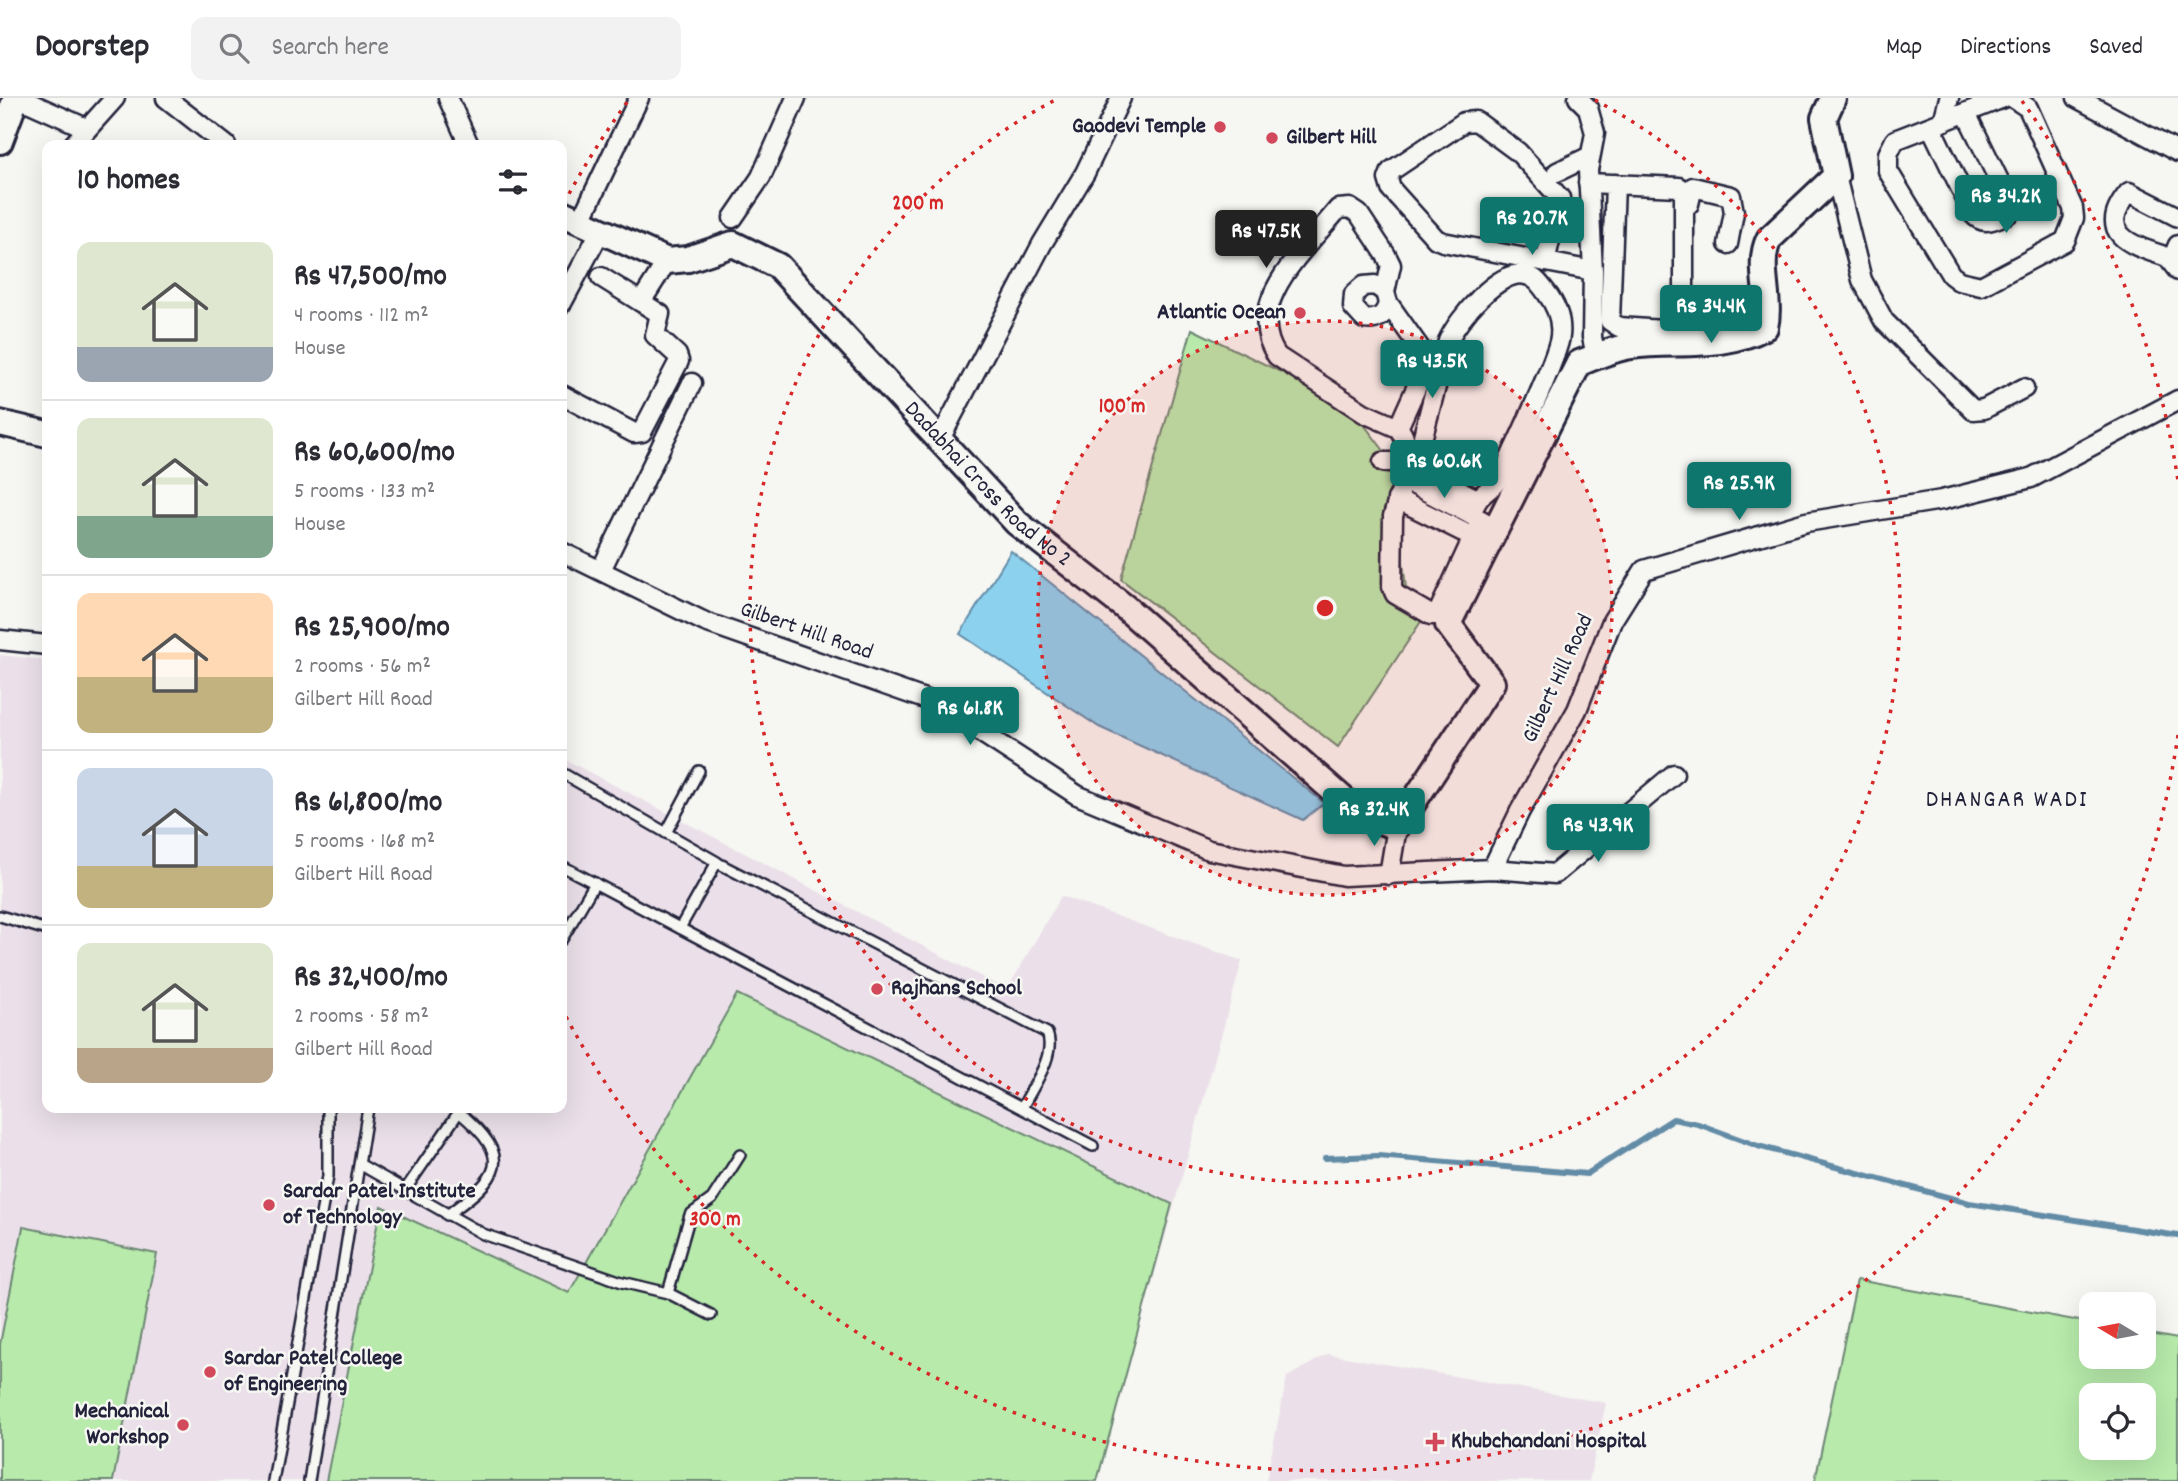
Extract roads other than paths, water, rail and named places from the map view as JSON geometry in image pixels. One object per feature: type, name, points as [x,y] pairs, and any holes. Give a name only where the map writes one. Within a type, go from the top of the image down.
[{"type":"street","points":[[0,141],[18,98],[86,128]]},
{"type":"street","points":[[77,140],[115,98]]},
{"type":"street","points":[[166,98],[220,140]]},
{"type":"street","points":[[448,98],[467,140]]},
{"type":"street","points":[[567,282],[581,222],[639,98]]},
{"type":"street","points":[[733,218],[761,177],[796,98]]},
{"type":"street","points":[[1578,98],[1594,121],[1594,145],[1588,157],[1588,183],[1593,271],[1592,337],[1596,357]]},
{"type":"street","points":[[1949,98],[1937,124],[1973,214],[1982,221],[1989,222],[2009,213],[2011,205],[1966,113]]},
{"type":"street","points":[[2003,98],[1895,140],[1888,154],[1888,171],[1951,275],[1968,284],[1988,285],[2065,241],[2074,218],[2073,208],[2028,108],[2016,98]]},
{"type":"street","points":[[2077,98],[2178,152]]},
{"type":"street","points":[[939,441],[1042,244],[1085,173],[1115,101]]},
{"type":"street","points":[[1829,108],[1836,176],[1862,280],[1888,329],[1973,410],[1984,409],[2024,388]]},
{"type":"street","points":[[1545,262],[1560,198],[1524,157],[1476,121],[1464,122],[1391,171],[1388,179],[1391,189],[1436,240],[1545,262],[1593,271]]},
{"type":"street","points":[[1557,172],[1588,157]]},
{"type":"street","points":[[1689,335],[1746,338],[1765,327],[1769,309],[1763,252],[1769,239],[1836,176]]},
{"type":"street","points":[[1588,183],[1615,184],[1684,190],[1684,324],[1677,331],[1619,327],[1610,321],[1615,184]]},
{"type":"street","points":[[1689,335],[1691,187],[1731,196],[1734,212],[1728,244]]},
{"type":"street","points":[[2176,258],[2127,242],[2117,233],[2115,224],[2129,192],[2178,217]]},
{"type":"street","points":[[1398,428],[1425,369],[1424,355],[1387,298],[1391,265],[1386,255],[1359,214],[1350,208],[1339,209],[1271,295],[1265,318],[1271,345],[1277,356],[1364,413],[1398,428],[1405,436],[1406,468],[1393,516],[1394,593],[1431,615],[1437,615],[1476,518],[1501,474],[1559,345],[1559,314],[1551,298],[1531,277],[1524,274],[1514,276],[1477,299],[1454,328],[1423,436],[1436,496]]},
{"type":"street","points":[[581,222],[663,259],[641,293]]},
{"type":"street","name":"Dadabhai Cross Road No 2","points":[[663,259],[688,259],[733,244],[778,266],[1017,523],[1126,608],[1360,814],[1397,827]]},
{"type":"street","points":[[567,398],[634,433],[642,432],[679,361],[677,355],[654,335],[660,314],[641,293],[601,277]]},
{"type":"street","points":[[1389,875],[1397,827],[1492,683],[1448,624],[1476,518],[1579,363],[1629,346],[1734,327]]},
{"type":"street","points":[[601,570],[692,383]]},
{"type":"street","name":"Gilbert Hill Road","points":[[567,554],[705,622],[936,703],[1077,795],[1209,850],[1344,876],[1492,869],[1520,811],[1577,710],[1612,621],[1644,570],[1805,522],[1942,500],[2031,478],[2178,400]]},
{"type":"street","points":[[0,424],[42,433]]},
{"type":"street","points":[[1383,462],[1406,468]]},
{"type":"street","points":[[1406,468],[1414,485],[1476,518]]},
{"type":"street","points":[[1430,475],[1476,518]]},
{"type":"street","points":[[1396,499],[1450,525],[1476,518]]},
{"type":"street","points":[[1450,525],[1476,518]]},
{"type":"street","points":[[0,640],[42,644]]},
{"type":"street","points":[[1492,869],[1555,874],[1674,774]]},
{"type":"lane","points":[[666,833],[699,771]]},
{"type":"lane","points":[[567,776],[717,862],[680,928]]},
{"type":"lane","points":[[712,860],[1047,1033],[1050,1041],[1049,1054],[1022,1108]]},
{"type":"lane","points":[[567,869],[1093,1146]]},
{"type":"lane","points":[[567,931],[595,883]]},
{"type":"lane","points":[[0,916],[42,929]]},
{"type":"lane","points":[[273,1481],[328,1175],[328,1113]]},
{"type":"lane","points":[[309,1481],[367,1113]]},
{"type":"lane","points":[[405,1190],[458,1113]]},
{"type":"lane","points":[[447,1215],[482,1189],[492,1175],[492,1147],[485,1135],[463,1113]]},
{"type":"lane","points":[[668,1293],[690,1215],[712,1199],[740,1155]]},
{"type":"lane","points":[[361,1166],[483,1234],[622,1282],[668,1293],[711,1315]]},
{"type":"water","points":[[1011,551],[1324,803],[1303,820],[1099,727],[960,634]]},
{"type":"waterway","points":[[1325,1158],[1378,1156],[1587,1174],[1673,1119],[1698,1124],[1758,1146],[1969,1203],[2178,1236]]},
{"type":"place","name":"Gaodevi Temple","points":[[1220,127]]},
{"type":"place","name":"Gilbert Hill","points":[[1272,138]]},
{"type":"place","name":"Atlantic Ocean","points":[[1300,313]]},
{"type":"place","name":"Rajhans School","points":[[877,989]]},
{"type":"place","name":"Sardar Patel Institute of Technology","points":[[269,1205]]},
{"type":"place","name":"Sardar Patel College of Engineering","points":[[210,1372]]},
{"type":"place","name":"Mechanical Workshop","points":[[183,1425]]},
{"type":"place","name":"Khubchandani Hospital","points":[[1435,1442]]},
{"type":"district","name":"DHANGAR WADI","points":[[2007,801]]}]
